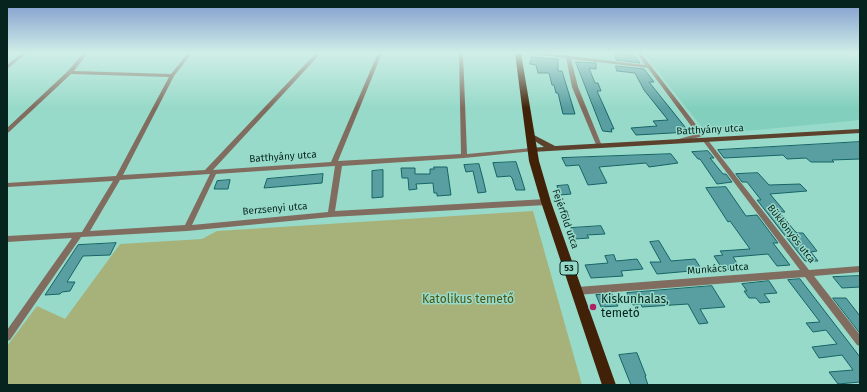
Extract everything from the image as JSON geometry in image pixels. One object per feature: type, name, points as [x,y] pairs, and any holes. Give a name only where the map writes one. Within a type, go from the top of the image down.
[{"type":"main road","name":"53","points":[[521,71],[532,150]]},
{"type":"main road","name":"Batthyány utca","points":[[532,150],[676,142],[703,137],[860,130]]},
{"type":"main road","name":"Batthyány utca","points":[[530,136],[547,146],[561,148]]},
{"type":"main road","name":"Fejérföld utca","points":[[532,150],[546,202],[609,385]]},
{"type":"street","points":[[7,337],[82,233],[118,178],[176,71]]},
{"type":"street","points":[[188,228],[211,172],[302,71]]},
{"type":"street","points":[[331,214],[337,163],[373,71]]},
{"type":"street","points":[[462,71],[464,156]]},
{"type":"street","points":[[571,71],[575,87],[598,146]]},
{"type":"street","name":"Bükkönyös utca","points":[[653,71],[860,342]]},
{"type":"street","points":[[7,131],[70,72],[172,76]]},
{"type":"street","name":"Batthyány utca","points":[[7,184],[464,156],[532,150]]},
{"type":"street","name":"Berzsenyi utca","points":[[7,239],[82,233],[188,228],[331,214],[546,202]]},
{"type":"street","name":"Munkács utca","points":[[577,291],[860,269]]},
{"type":"shaded area","points":[[657,71],[860,71],[860,120],[746,131],[741,127],[704,130]]},
{"type":"green space","name":"Katolikus temető","points":[[533,211],[582,385],[7,385],[7,346],[37,306],[65,319],[120,244],[202,239],[217,231]]},
{"type":"building","points":[[538,71],[562,71],[575,114],[563,114],[558,93],[556,93],[554,85],[552,85],[549,73],[538,73]]},
{"type":"building","points":[[580,71],[590,71],[595,83],[598,83],[601,91],[597,91],[614,129],[611,129],[612,132],[603,131]]},
{"type":"building","points":[[620,71],[646,71],[654,82],[649,82],[689,132],[636,135],[631,128],[657,126],[653,121],[668,120],[644,90],[635,73]]},
{"type":"building","points":[[860,142],[860,159],[832,160],[834,162],[811,162],[806,158],[787,159],[783,155],[724,158],[718,150]]},
{"type":"building","points":[[708,151],[714,158],[710,158],[723,174],[726,174],[732,182],[717,184],[700,159],[698,159],[692,152]]},
{"type":"building","points":[[671,154],[678,163],[649,167],[646,163],[599,167],[607,183],[588,185],[579,165],[566,166],[562,158]]},
{"type":"building","points":[[516,162],[525,190],[516,190],[510,176],[497,177],[493,163]]},
{"type":"building","points":[[479,164],[486,192],[478,193],[473,171],[466,172],[464,165]]},
{"type":"building","points":[[434,167],[447,167],[451,195],[437,196],[437,193],[434,193],[433,183],[416,184],[417,189],[409,190],[408,178],[402,178],[401,168],[415,168],[415,174],[430,174],[430,169],[434,169]]},
{"type":"building","points":[[383,170],[383,197],[372,198],[372,171]]},
{"type":"building","points":[[758,173],[769,185],[800,184],[807,191],[770,194],[785,212],[779,212],[793,229],[797,233],[803,233],[817,251],[811,252],[818,261],[805,261],[757,200],[761,200],[747,182],[742,182],[736,174]]},
{"type":"building","points":[[323,174],[322,183],[264,188],[267,179]]},
{"type":"building","points":[[230,180],[228,189],[214,189],[217,181]]},
{"type":"building","points":[[568,185],[571,194],[560,195],[557,186]]},
{"type":"building","points":[[726,187],[746,216],[757,215],[778,243],[773,243],[790,265],[777,266],[768,254],[733,257],[740,268],[723,270],[714,256],[723,255],[720,251],[750,249],[730,221],[728,222],[706,188]]},
{"type":"building","points":[[601,226],[605,234],[587,235],[589,238],[575,239],[571,228]]},
{"type":"building","points":[[659,241],[671,261],[695,259],[702,270],[657,274],[650,262],[661,262],[650,242]]},
{"type":"building","points":[[116,243],[110,255],[83,256],[67,282],[75,282],[70,291],[62,292],[60,294],[45,295],[78,245]]},
{"type":"building","points":[[614,255],[616,261],[637,259],[643,269],[621,271],[623,276],[591,278],[585,265],[608,263],[605,256]]},
{"type":"building","points":[[860,276],[860,287],[842,288],[833,277]]},
{"type":"building","points":[[800,279],[860,357],[860,382],[838,384],[829,372],[853,370],[842,355],[819,358],[812,347],[837,344],[826,330],[813,332],[806,323],[820,322],[788,280]]},
{"type":"building","points":[[769,281],[777,293],[764,294],[770,302],[760,303],[756,298],[749,298],[744,291],[747,291],[742,284]]},
{"type":"building","points":[[712,286],[725,307],[700,309],[708,323],[699,324],[688,304],[642,307],[641,304],[633,305],[627,293]]},
{"type":"building","points":[[612,294],[618,306],[601,307],[596,295]]},
{"type":"building","points":[[833,298],[846,298],[860,316],[860,333]]},
{"type":"building","points":[[637,353],[648,385],[631,385],[619,355]]},
{"type":"place","name":"Kiskunhalas, temető","points":[[593,307]]}]
